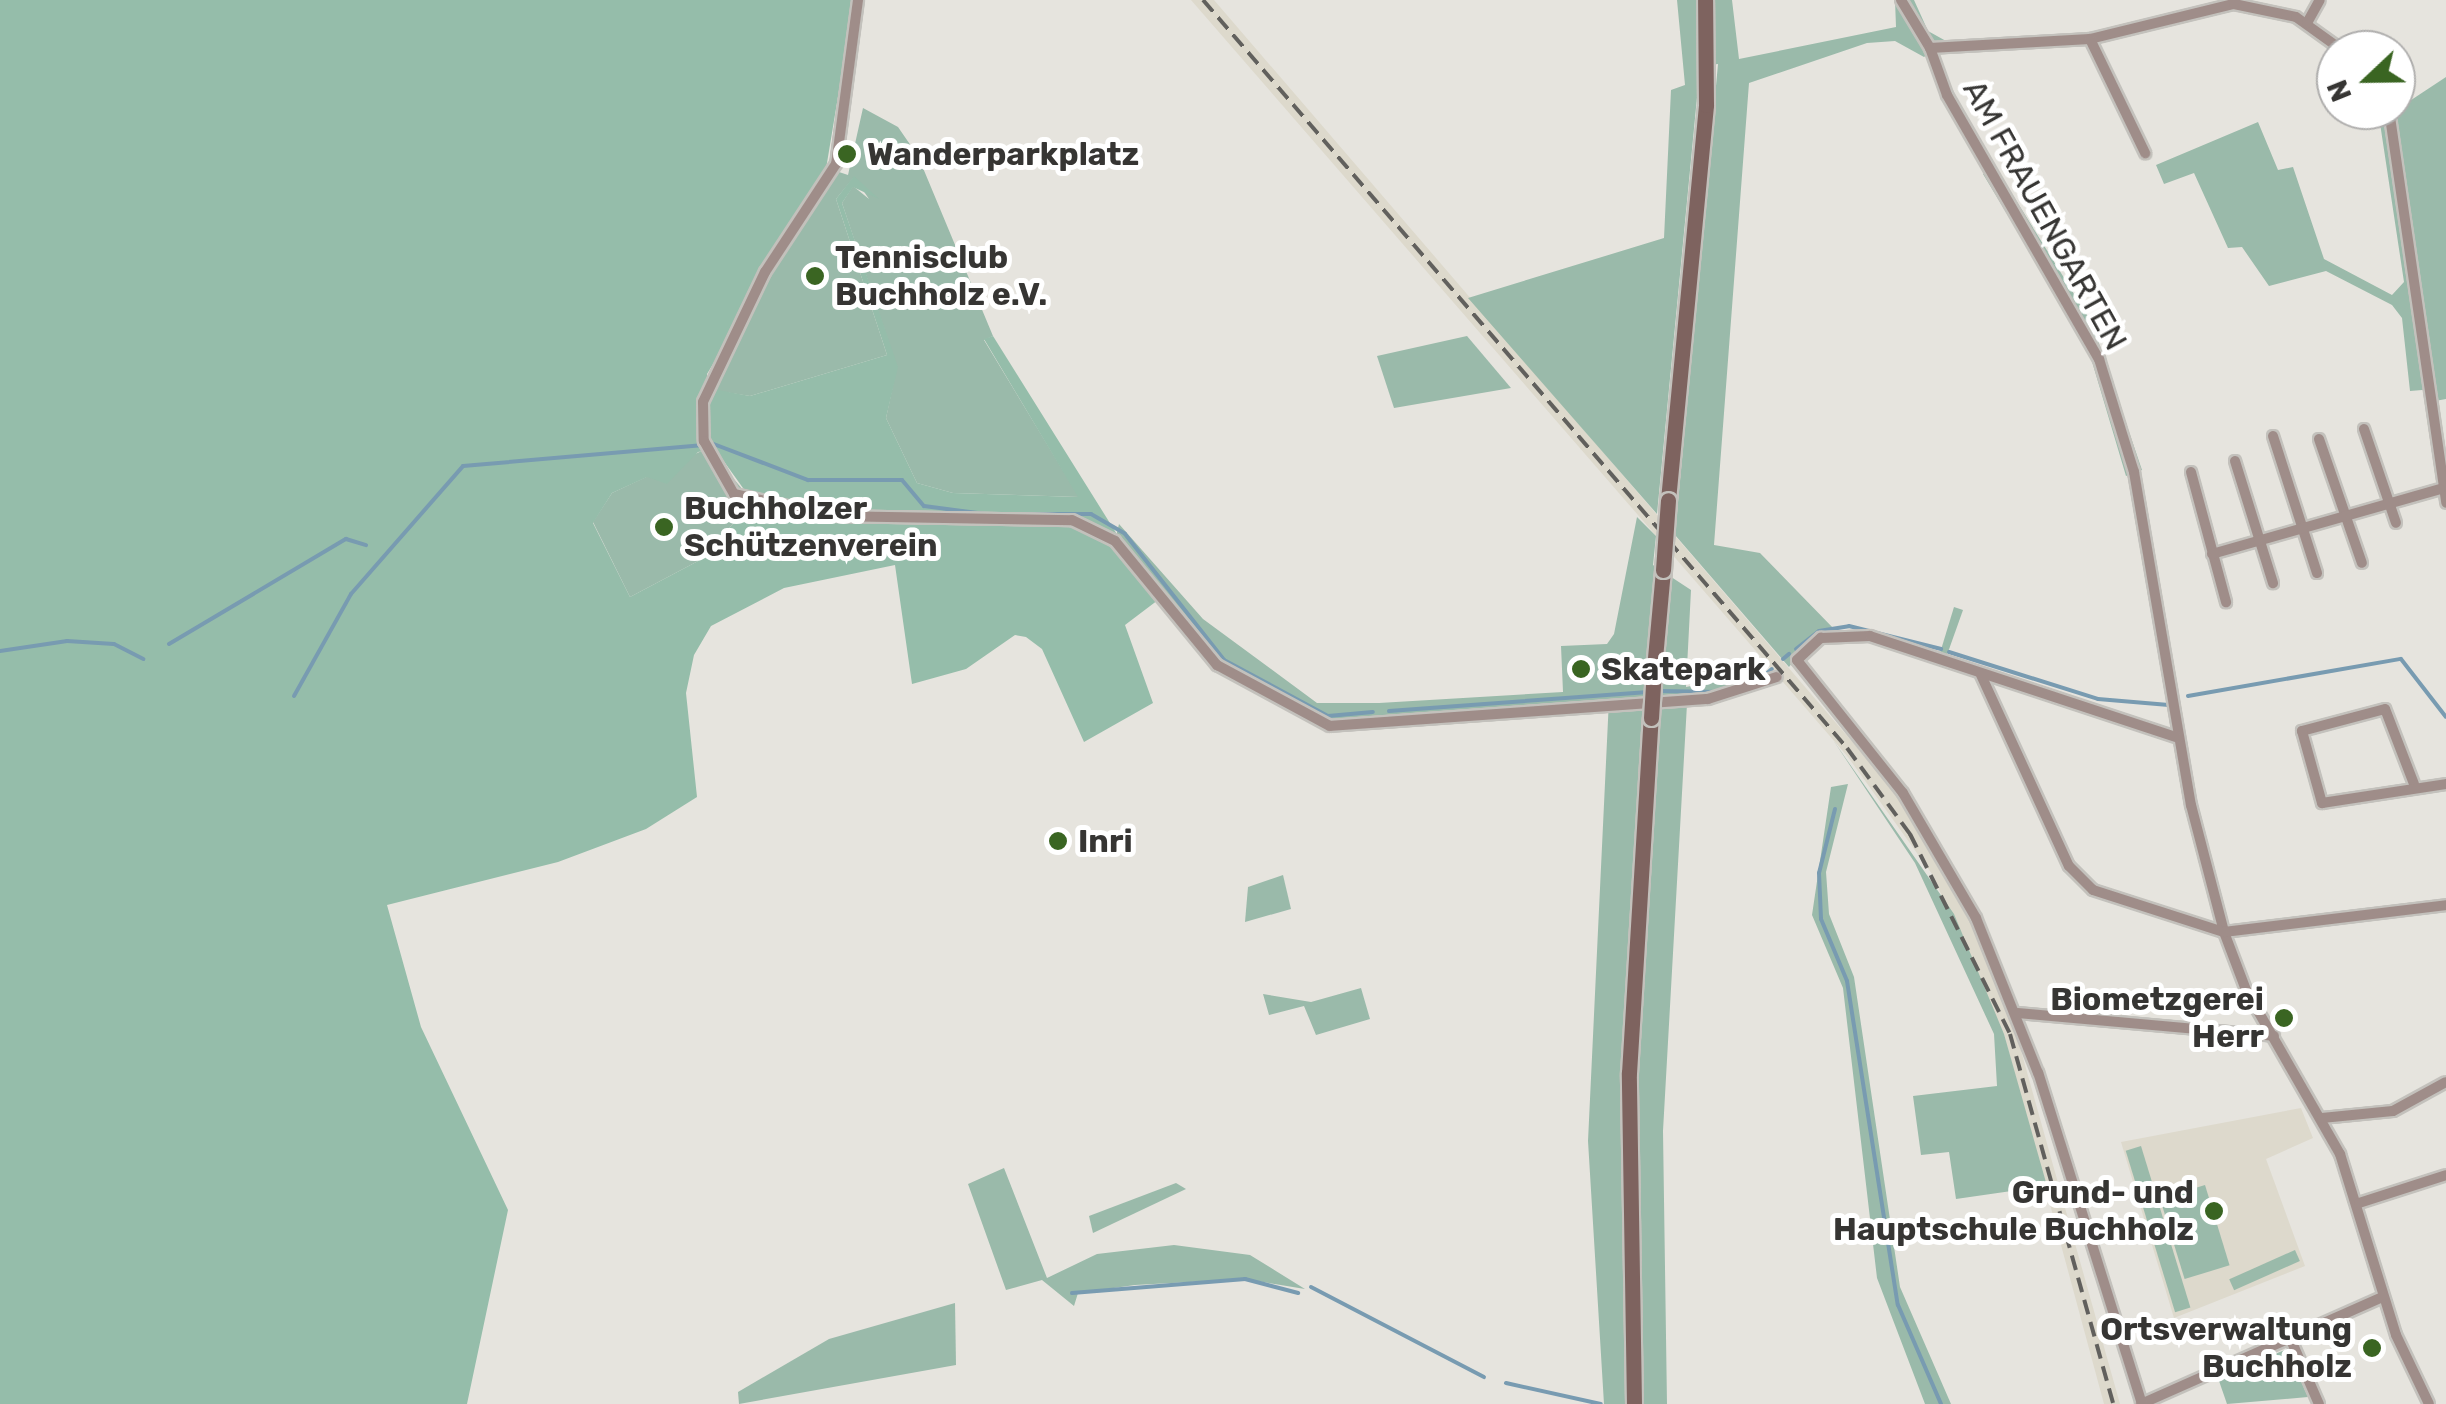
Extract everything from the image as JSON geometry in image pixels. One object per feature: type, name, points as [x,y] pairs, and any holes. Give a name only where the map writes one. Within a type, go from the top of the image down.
[{"type":"main road","points":[[1634,1399],[1629,1073],[1654,668],[1706,104],[1706,0]]},
{"type":"street","points":[[858,0],[849,98],[827,183],[765,272],[711,374],[706,444],[734,494],[764,506],[939,522],[1033,514],[1115,541],[1217,664],[1330,726],[1708,699],[1776,676]]},
{"type":"street","name":"AM FRAUENGARTEN","points":[[1901,0],[1930,48],[1966,129],[2098,359],[2134,472],[2177,700],[2179,738],[2224,932],[2274,1036],[2322,1118],[2359,1203],[2382,1298],[2429,1404]]},
{"type":"street","points":[[2307,23],[2320,0]]},
{"type":"street","points":[[1930,48],[2090,39],[2234,4],[2307,23],[2316,30]]},
{"type":"street","points":[[2090,39],[2145,153]]},
{"type":"street","points":[[2392,130],[2440,489],[2446,503]]},
{"type":"street","points":[[2364,429],[2396,523]]},
{"type":"street","points":[[2273,436],[2317,573]]},
{"type":"street","points":[[2319,439],[2362,563]]},
{"type":"street","points":[[2235,461],[2272,582]]},
{"type":"street","points":[[2191,472],[2226,602]]},
{"type":"street","points":[[2212,554],[2440,489]]},
{"type":"street","points":[[2179,738],[1840,632],[1798,660],[1934,840],[2017,1013],[2141,1404],[2161,1401],[2382,1298]]},
{"type":"street","points":[[1981,675],[2081,883],[2224,932],[2446,904]]},
{"type":"street","points":[[2414,784],[2384,710],[2302,731],[2322,803],[2414,784],[2446,784]]},
{"type":"street","points":[[2017,1013],[2274,1036]]},
{"type":"street","points":[[2322,1118],[2392,1111],[2446,1082]]},
{"type":"street","points":[[2359,1203],[2446,1174]]},
{"type":"street","points":[[2290,1340],[2319,1404]]},
{"type":"shaded area","points":[[1191,0],[1214,0],[1898,795],[1971,919],[2011,1015],[2120,1404],[2104,1404],[2004,1034],[1932,874],[1848,757]]},
{"type":"shaded area","name":"Grund- und Hauptschule Buchholz","points":[[2301,1108],[2313,1138],[2266,1159],[2305,1266],[2174,1318],[2121,1142]]},
{"type":"green space","points":[[0,0],[854,0],[824,181],[707,374],[707,388],[750,396],[887,355],[836,199],[854,176],[879,199],[853,187],[842,203],[898,367],[886,418],[917,483],[953,493],[1078,497],[984,339],[993,336],[1158,600],[1125,625],[1153,703],[1084,742],[1042,649],[1026,637],[1015,635],[966,669],[912,684],[895,565],[784,588],[711,626],[694,655],[686,693],[697,797],[646,829],[558,862],[387,905],[421,1027],[508,1210],[467,1404],[0,1404]],"holes":[[[715,449],[753,502],[700,560],[630,597],[593,523],[612,493],[647,477],[667,484],[698,452]]]},
{"type":"green space","points":[[1677,0],[1732,0],[1739,59],[1896,27],[1895,0],[1914,0],[1928,31],[1946,41],[1924,57],[1895,41],[1867,43],[1749,83],[1714,545],[1760,553],[1835,630],[1807,643],[1789,667],[1675,535],[1718,64],[1700,66],[1657,514],[1468,298],[1664,238],[1671,90],[1685,85]]},
{"type":"green space","points":[[2446,77],[2446,399],[2435,401],[2434,389],[2410,391],[2402,318],[2392,305],[2326,271],[2269,286],[2242,247],[2228,248],[2194,173],[2164,184],[2156,165],[2258,122],[2278,170],[2293,167],[2324,259],[2392,295],[2404,282],[2381,130],[2416,130],[2416,97]]},
{"type":"green space","points":[[863,108],[898,127],[918,156],[993,336],[984,340],[1079,497],[953,493],[917,483],[886,418],[897,367],[842,203],[853,186],[869,199],[854,177],[836,199],[887,355],[750,396],[712,390],[783,250],[836,171],[848,175]]},
{"type":"green space","points":[[1996,168],[2092,323],[2142,470],[2126,476],[2088,348],[1983,174]]},
{"type":"green space","points":[[1467,336],[1511,388],[1394,408],[1377,356]]},
{"type":"green space","name":"Buchholzer Schützenverein","points":[[708,448],[753,502],[700,560],[630,597],[593,522],[612,493]]},
{"type":"green space","points":[[1637,517],[1656,536],[1653,565],[1691,590],[1686,687],[1754,673],[1755,687],[1687,704],[1663,1131],[1667,1404],[1604,1404],[1588,1141],[1609,699],[1330,723],[1217,665],[1115,541],[1119,524],[1203,619],[1317,703],[1379,703],[1563,692],[1561,646],[1607,644],[1614,634]]},
{"type":"green space","points":[[1954,607],[1963,610],[1947,655],[1940,653]]},
{"type":"green space","points":[[1833,740],[1954,914],[2004,1034],[2047,1186],[1956,1199],[1949,1152],[1921,1155],[1913,1096],[1997,1086],[1994,1034],[1915,863]]},
{"type":"green space","points":[[1848,784],[1826,872],[1829,914],[1854,977],[1900,1287],[1951,1404],[1925,1404],[1877,1278],[1843,988],[1812,915],[1831,787]]},
{"type":"green space","points":[[1283,875],[1291,909],[1245,922],[1248,887]]},
{"type":"green space","points":[[1361,988],[1370,1019],[1316,1035],[1304,1006],[1269,1015],[1263,994],[1311,1002]]},
{"type":"green space","points":[[2141,1146],[2190,1308],[2175,1312],[2126,1151]]},
{"type":"green space","points":[[1004,1168],[1047,1278],[1097,1254],[1174,1245],[1250,1255],[1305,1289],[1245,1279],[1135,1285],[1078,1293],[1074,1306],[1042,1280],[1006,1290],[968,1184]]},
{"type":"green space","points":[[1176,1183],[1186,1189],[1093,1233],[1089,1216]]},
{"type":"green space","points":[[2205,1185],[2230,1265],[2185,1279],[2160,1199]]},
{"type":"green space","points":[[2295,1250],[2300,1261],[2234,1290],[2229,1279]]},
{"type":"green space","points":[[955,1303],[956,1365],[739,1404],[738,1392],[829,1339]]},
{"type":"green space","points":[[2287,1349],[2308,1397],[2227,1404],[2218,1378]]},
{"type":"waterway","points":[[711,443],[808,480],[902,480],[924,506],[985,514]]},
{"type":"waterway","points":[[294,696],[351,594],[463,466],[701,445]]},
{"type":"waterway","points":[[1009,514],[1091,514],[1125,534],[1224,660],[1328,716],[1373,712]]},
{"type":"waterway","points":[[169,644],[346,539],[366,545]]},
{"type":"waterway","points":[[1796,649],[1819,631],[1849,626],[1941,649]]},
{"type":"waterway","points":[[0,651],[67,641],[114,644],[143,659]]},
{"type":"waterway","points":[[1949,652],[2098,699],[2169,705]]},
{"type":"waterway","points":[[1783,659],[1789,654]]},
{"type":"waterway","points":[[2188,696],[2401,659],[2446,717]]},
{"type":"waterway","points":[[1765,675],[1772,669]]},
{"type":"waterway","points":[[1658,691],[1718,692]]},
{"type":"waterway","points":[[1389,711],[1648,692]]},
{"type":"waterway","points":[[1835,809],[1819,873],[1821,919],[1847,981],[1898,1305],[1941,1404]]},
{"type":"waterway","points":[[1072,1293],[1245,1279],[1298,1293]]},
{"type":"waterway","points":[[1311,1287],[1484,1377]]},
{"type":"waterway","points":[[1506,1383],[1601,1404]]},
{"type":"railway","points":[[1203,0],[1847,748],[1910,834],[2010,1034],[2113,1404]]},
{"type":"place","name":"Wanderparkplatz","points":[[847,154]]},
{"type":"place","name":"Tennisclub Buchholz e.V.","points":[[815,276]]},
{"type":"place","name":"Buchholzer Schützenverein","points":[[664,527]]},
{"type":"place","name":"Skatepark","points":[[1581,669]]},
{"type":"place","name":"Inri","points":[[1058,841]]},
{"type":"place","name":"Biometzgerei Herr","points":[[2284,1018]]},
{"type":"place","name":"Grund- und Hauptschule Buchholz","points":[[2214,1211]]},
{"type":"place","name":"Ortsverwaltung Buchholz","points":[[2372,1348]]}]
